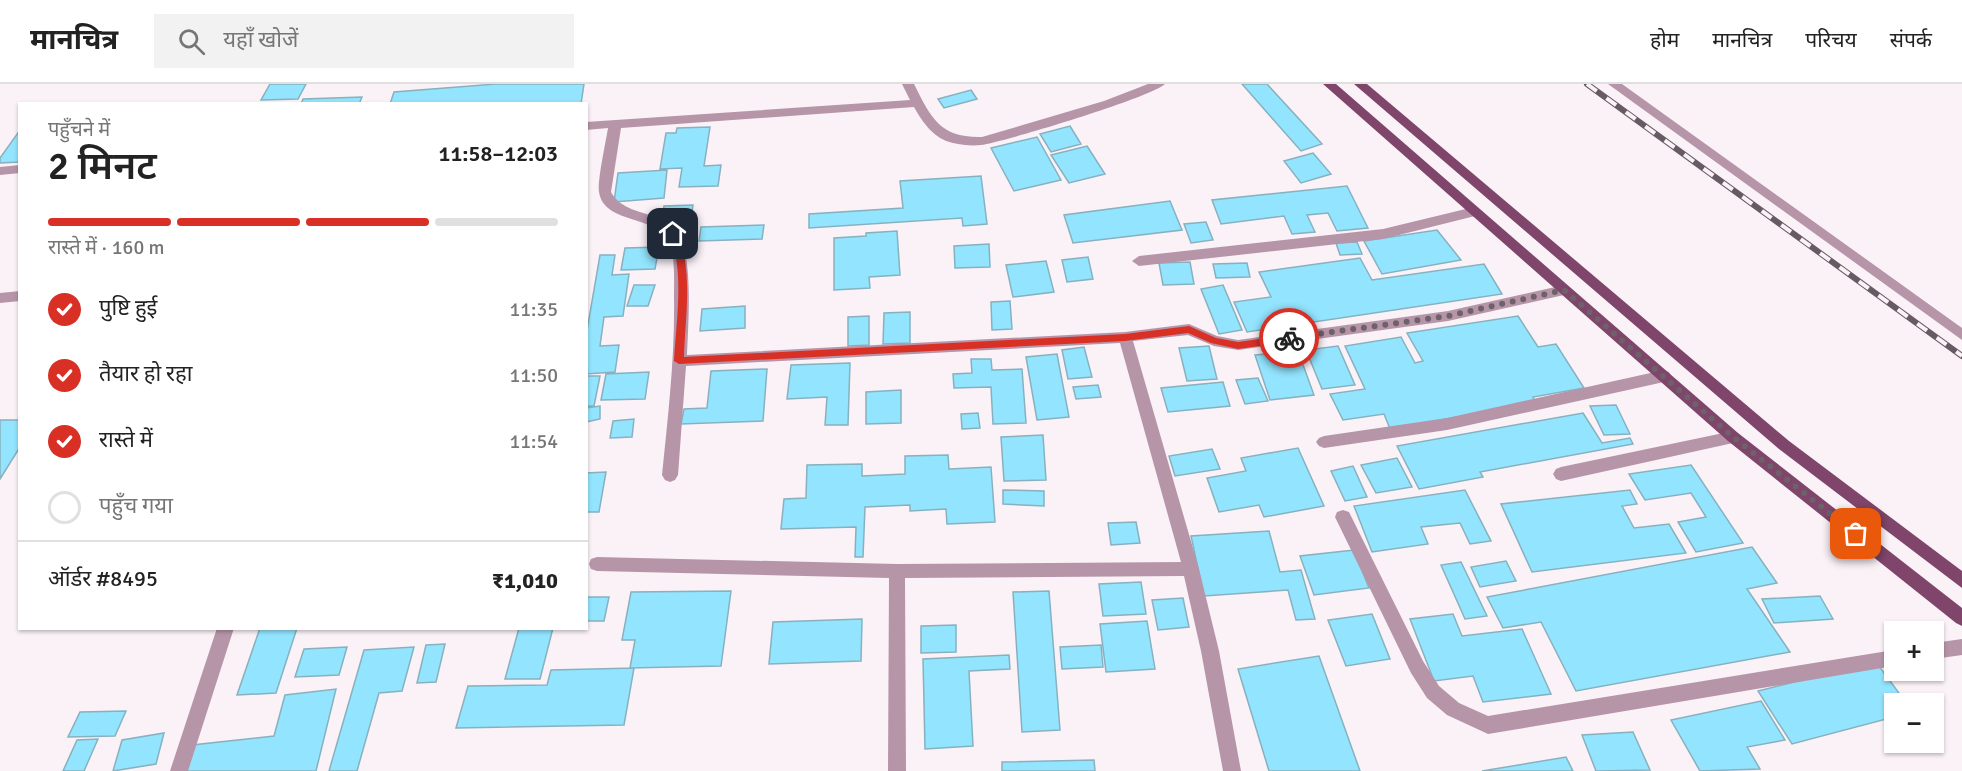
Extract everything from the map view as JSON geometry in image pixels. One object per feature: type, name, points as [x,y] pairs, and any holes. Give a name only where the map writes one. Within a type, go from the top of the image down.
[{"type":"main road","points":[[1329,84],[1733,437],[1962,618]]},
{"type":"main road","points":[[1360,84],[1784,445],[1962,581]]},
{"type":"street","points":[[908,84],[917,103],[935,129],[944,137],[967,142],[982,141],[1108,104],[1159,84]]},
{"type":"street","points":[[1614,84],[1962,335]]},
{"type":"street","points":[[588,126],[917,103]]},
{"type":"street","points":[[615,124],[605,192],[608,200],[615,208],[655,222],[665,228],[673,234],[680,249],[682,273],[679,361],[670,475]]},
{"type":"street","points":[[0,171],[18,169]]},
{"type":"street","points":[[1139,261],[1383,234],[1474,212]]},
{"type":"street","points":[[679,361],[1125,338],[1189,329],[1214,341],[1238,345],[1448,316],[1564,290]]},
{"type":"street","points":[[0,298],[18,296]]},
{"type":"street","points":[[1125,338],[1191,569],[1210,651],[1232,771]]},
{"type":"street","points":[[1324,442],[1447,424],[1664,376]]},
{"type":"street","points":[[1561,474],[1733,437]]},
{"type":"street","points":[[1343,517],[1417,667],[1433,692],[1454,709],[1488,725],[1884,660]]},
{"type":"street","points":[[597,564],[897,571],[1191,569]]},
{"type":"street","points":[[897,571],[897,771]]},
{"type":"street","points":[[179,771],[225,630]]},
{"type":"street","points":[[1944,649],[1962,646]]},
{"type":"building","points":[[270,84],[306,84],[298,99],[261,100]]},
{"type":"building","points":[[496,84],[584,84],[581,102],[391,102],[394,92]]},
{"type":"building","points":[[1242,84],[1267,84],[1322,144],[1301,151]]},
{"type":"building","points":[[971,90],[977,99],[944,108],[938,99]]},
{"type":"building","points":[[362,97],[360,102],[302,102],[303,99]]},
{"type":"building","points":[[1070,126],[1081,144],[1051,152],[1040,134]]},
{"type":"building","points":[[710,127],[704,166],[721,165],[718,186],[679,187],[682,168],[660,169],[666,133],[676,133],[677,128]]},
{"type":"building","points":[[18,133],[18,162],[0,163],[0,158]]},
{"type":"building","points":[[1037,137],[1061,180],[1014,191],[991,148]]},
{"type":"building","points":[[1087,146],[1105,174],[1069,183],[1051,155]]},
{"type":"building","points":[[1313,153],[1331,174],[1301,183],[1284,161]]},
{"type":"building","points":[[667,170],[664,198],[614,202],[618,173]]},
{"type":"building","points":[[981,176],[987,224],[963,226],[962,218],[809,228],[809,214],[903,208],[900,181]]},
{"type":"building","points":[[1347,186],[1368,228],[1337,231],[1328,213],[1307,215],[1315,232],[1292,234],[1284,216],[1221,224],[1212,200]]},
{"type":"building","points":[[1170,201],[1182,230],[1073,243],[1064,215]]},
{"type":"building","points":[[693,205],[691,219],[662,221],[664,206]]},
{"type":"building","points":[[1206,222],[1213,240],[1191,243],[1184,224]]},
{"type":"building","points":[[764,225],[762,239],[699,241],[701,227]]},
{"type":"building","points":[[1437,230],[1461,260],[1382,274],[1364,241]]},
{"type":"building","points":[[897,231],[900,275],[869,277],[870,288],[834,290],[834,238]]},
{"type":"building","points":[[1357,242],[1362,254],[1340,255],[1336,243]]},
{"type":"building","points":[[989,244],[990,267],[955,268],[954,246]]},
{"type":"building","points":[[659,247],[655,269],[621,270],[625,248]]},
{"type":"building","points":[[600,255],[615,255],[612,275],[629,274],[623,316],[604,317],[600,346],[619,345],[615,372],[588,374],[588,324]]},
{"type":"building","points":[[1088,257],[1093,279],[1067,282],[1062,260]]},
{"type":"building","points":[[1360,258],[1372,280],[1484,264],[1502,294],[1247,332],[1234,302],[1271,297],[1259,272]]},
{"type":"building","points":[[1046,261],[1054,292],[1013,297],[1006,265]]},
{"type":"building","points":[[1190,262],[1194,284],[1163,285],[1159,263]]},
{"type":"building","points":[[1247,263],[1250,277],[1216,278],[1213,264]]},
{"type":"building","points":[[634,285],[655,285],[648,306],[627,306]]},
{"type":"building","points":[[1223,285],[1242,330],[1219,334],[1201,289]]},
{"type":"building","points":[[1010,301],[1012,329],[992,330],[991,302]]},
{"type":"building","points":[[745,306],[745,328],[700,331],[702,309]]},
{"type":"building","points":[[910,312],[910,343],[883,344],[884,313]]},
{"type":"building","points":[[869,316],[869,345],[848,346],[848,317]]},
{"type":"building","points":[[1518,316],[1538,347],[1556,344],[1584,388],[1533,397],[1536,403],[1390,429],[1384,414],[1343,420],[1330,394],[1365,389],[1345,346],[1401,337],[1415,363],[1423,361],[1407,333]]},
{"type":"building","points":[[1209,346],[1217,379],[1187,381],[1179,348]]},
{"type":"building","points":[[1338,346],[1355,385],[1322,389],[1306,350]]},
{"type":"building","points":[[1084,347],[1092,377],[1068,379],[1062,350]]},
{"type":"building","points":[[1298,351],[1314,395],[1270,400],[1255,355]]},
{"type":"building","points":[[1057,354],[1069,417],[1037,420],[1026,357]]},
{"type":"building","points":[[971,359],[991,359],[992,370],[1022,369],[1026,423],[993,424],[991,387],[954,388],[953,374],[972,373]]},
{"type":"building","points":[[850,363],[848,425],[825,425],[827,397],[787,399],[791,365]]},
{"type":"building","points":[[767,369],[763,421],[681,424],[684,409],[707,408],[711,371]]},
{"type":"building","points":[[649,372],[645,399],[601,400],[606,374]]},
{"type":"building","points":[[588,376],[600,376],[594,406],[588,406]]},
{"type":"building","points":[[1258,378],[1268,401],[1245,404],[1236,380]]},
{"type":"building","points":[[1223,382],[1230,406],[1168,412],[1161,388]]},
{"type":"building","points":[[1098,385],[1101,397],[1076,399],[1073,387]]},
{"type":"building","points":[[901,390],[901,423],[866,424],[866,392]]},
{"type":"building","points":[[1616,405],[1630,434],[1604,435],[1590,406]]},
{"type":"building","points":[[600,406],[600,419],[588,422],[588,408]]},
{"type":"building","points":[[978,413],[980,428],[962,429],[961,414]]},
{"type":"building","points":[[1583,413],[1602,443],[1630,438],[1633,444],[1480,472],[1483,477],[1419,489],[1397,446]]},
{"type":"building","points":[[634,419],[632,437],[610,438],[613,421]]},
{"type":"building","points":[[0,420],[18,420],[18,450],[0,479]]},
{"type":"building","points":[[1043,435],[1046,480],[1004,481],[1001,437]]},
{"type":"building","points":[[1298,448],[1324,506],[1264,517],[1259,505],[1219,512],[1207,478],[1246,471],[1241,458]]},
{"type":"building","points":[[1212,449],[1220,469],[1175,476],[1169,456]]},
{"type":"building","points":[[948,455],[949,469],[991,467],[995,522],[947,524],[946,509],[910,511],[910,505],[865,507],[863,557],[855,557],[856,527],[781,529],[784,499],[806,498],[807,465],[862,464],[862,476],[905,474],[905,456]]},
{"type":"building","points":[[1397,458],[1412,487],[1376,493],[1361,465]]},
{"type":"building","points":[[1691,465],[1743,543],[1696,552],[1678,522],[1706,517],[1691,493],[1645,500],[1629,474]]},
{"type":"building","points":[[1353,466],[1367,497],[1345,501],[1331,471]]},
{"type":"building","points":[[606,472],[599,512],[588,512],[588,473]]},
{"type":"building","points":[[1003,490],[1044,491],[1044,506],[1003,504]]},
{"type":"building","points":[[1465,490],[1491,541],[1470,544],[1460,523],[1421,527],[1428,544],[1372,552],[1354,506]]},
{"type":"building","points":[[1630,490],[1637,504],[1622,506],[1634,528],[1669,524],[1686,553],[1532,572],[1501,504]]},
{"type":"building","points":[[1136,522],[1140,543],[1111,545],[1108,523]]},
{"type":"building","points":[[1269,531],[1280,572],[1301,570],[1315,619],[1296,620],[1288,590],[1204,596],[1191,536]]},
{"type":"building","points":[[1752,547],[1777,583],[1747,589],[1790,652],[1576,691],[1541,622],[1503,628],[1487,597]]},
{"type":"building","points":[[1354,550],[1369,588],[1314,595],[1300,556]]},
{"type":"building","points":[[1506,561],[1516,581],[1480,587],[1471,567]]},
{"type":"building","points":[[1461,562],[1487,616],[1465,619],[1441,565]]},
{"type":"building","points":[[1141,582],[1146,614],[1103,616],[1099,584]]},
{"type":"building","points":[[731,591],[721,666],[630,668],[635,640],[622,640],[631,592]]},
{"type":"building","points":[[1049,591],[1060,730],[1022,732],[1013,592]]},
{"type":"building","points":[[1820,596],[1833,619],[1774,623],[1762,599]]},
{"type":"building","points":[[588,597],[609,597],[604,621],[588,621]]},
{"type":"building","points":[[1183,598],[1189,627],[1158,630],[1152,600]]},
{"type":"building","points":[[1372,614],[1390,659],[1346,666],[1328,620]]},
{"type":"building","points":[[1453,614],[1462,636],[1522,629],[1551,694],[1483,702],[1473,676],[1434,681],[1410,619]]},
{"type":"building","points":[[862,619],[861,661],[769,664],[773,622]]},
{"type":"building","points":[[1147,621],[1155,669],[1106,672],[1100,624]]},
{"type":"building","points":[[956,625],[956,652],[921,653],[921,626]]},
{"type":"building","points":[[259,630],[296,630],[276,693],[237,695]]},
{"type":"building","points":[[518,630],[552,630],[540,679],[505,679]]},
{"type":"building","points":[[445,644],[436,682],[417,683],[426,645]]},
{"type":"building","points":[[1101,645],[1103,667],[1062,669],[1060,647]]},
{"type":"building","points":[[347,647],[339,675],[295,677],[304,649]]},
{"type":"building","points":[[414,647],[402,691],[379,693],[357,771],[329,771],[364,650]]},
{"type":"building","points":[[1009,655],[1010,669],[969,671],[973,746],[925,749],[923,659]]},
{"type":"building","points":[[1319,656],[1360,771],[1269,771],[1238,669]]},
{"type":"building","points":[[1876,662],[1884,673],[1884,681],[1890,681],[1899,693],[1884,693],[1884,720],[1792,744],[1758,691]]},
{"type":"building","points":[[634,668],[624,725],[456,728],[468,686],[547,685],[551,670]]},
{"type":"building","points":[[336,689],[316,771],[184,771],[192,745],[274,736],[285,695]]},
{"type":"building","points":[[1761,701],[1785,740],[1747,747],[1760,769],[1700,771],[1671,720]]},
{"type":"building","points":[[126,711],[115,736],[68,737],[80,712]]},
{"type":"building","points":[[1633,732],[1650,770],[1596,771],[1582,735]]},
{"type":"building","points":[[164,733],[156,764],[113,771],[122,740]]},
{"type":"building","points":[[98,739],[84,771],[63,771],[77,740]]},
{"type":"building","points":[[1566,757],[1573,771],[1482,771]]},
{"type":"building","points":[[1094,760],[1095,771],[1002,771],[1002,762]]},
{"type":"railway","points":[[1587,84],[1962,356]]},
{"type":"way so far","points":[[1289,338],[1448,316],[1564,290],[1733,437],[1856,534]]},
{"type":"route","points":[[673,234],[680,249],[682,273],[679,361],[1125,338],[1189,329],[1214,341],[1238,345],[1289,338]]}]
